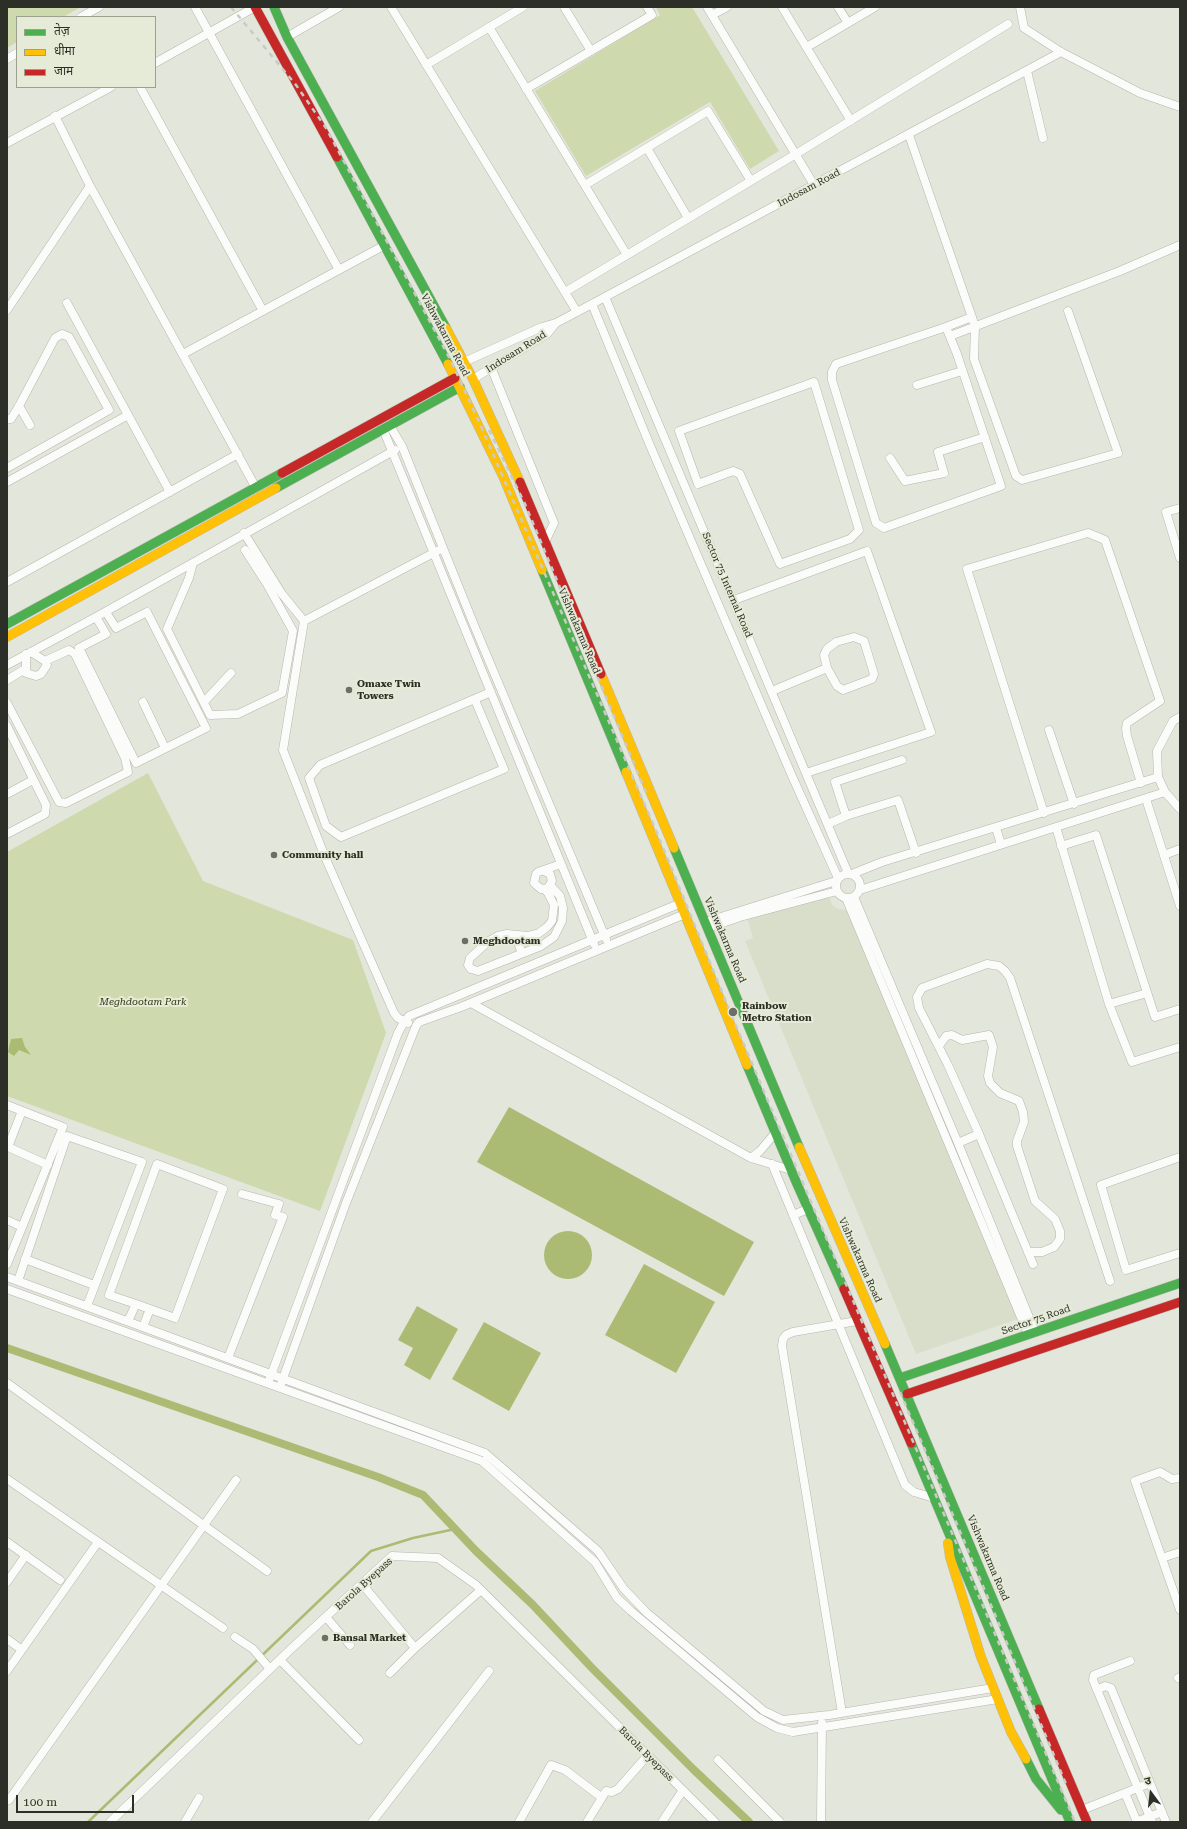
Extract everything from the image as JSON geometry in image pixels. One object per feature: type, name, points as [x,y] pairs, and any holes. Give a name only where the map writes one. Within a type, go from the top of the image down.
[{"type":"main road","name":"Vishwakarma Road","points":[[255,7],[456,378],[503,476],[791,1170],[944,1521],[1069,1821]]},
{"type":"main road","name":"Vishwakarma Road","points":[[274,7],[287,37],[376,198],[473,379],[513,466],[707,925],[813,1181],[907,1394],[1087,1822]]},
{"type":"main road","points":[[7,624],[456,378]]},
{"type":"main road","points":[[7,637],[460,387]]},
{"type":"main road","name":"Vishwakarma Road","points":[[590,686],[599,684],[602,677]]},
{"type":"main road","points":[[601,712],[608,705],[614,706]]},
{"type":"main road","name":"Sector 75 Road","points":[[900,1378],[1180,1282]]},
{"type":"main road","points":[[907,1394],[1180,1302]]},
{"type":"main road","points":[[931,1367],[936,1384]]},
{"type":"main road","points":[[944,1521],[950,1557],[981,1657],[1011,1732],[1036,1779],[1069,1821]]},
{"type":"main road","points":[[1019,1700],[1034,1695]]},
{"type":"main road","points":[[1024,1712],[1039,1708]]},
{"type":"street","points":[[83,16],[99,7]]},
{"type":"street","points":[[195,7],[339,270]]},
{"type":"street","points":[[156,62],[255,7]]},
{"type":"street","points":[[287,37],[339,7]]},
{"type":"street","points":[[391,7],[577,312]]},
{"type":"street","points":[[426,65],[523,7]]},
{"type":"street","points":[[564,7],[591,51]]},
{"type":"street","points":[[526,89],[652,15],[647,7]]},
{"type":"street","points":[[707,7],[814,185]]},
{"type":"street","points":[[712,16],[727,7]]},
{"type":"street","points":[[782,7],[851,121]]},
{"type":"street","points":[[838,7],[848,23]]},
{"type":"street","points":[[807,48],[875,7]]},
{"type":"street","points":[[1020,7],[1024,28],[1061,52],[1140,93],[1180,107]]},
{"type":"street","points":[[565,292],[851,121],[1008,24]]},
{"type":"street","points":[[489,27],[627,255]]},
{"type":"street","name":"Indosam Road","points":[[464,362],[542,327],[556,323],[909,135],[1061,52]]},
{"type":"street","points":[[7,59],[16,54]]},
{"type":"street","points":[[1027,71],[1043,138]]},
{"type":"street","points":[[7,143],[109,88]]},
{"type":"street","points":[[141,88],[263,311]]},
{"type":"street","points":[[584,185],[708,111],[751,181]]},
{"type":"street","points":[[55,116],[90,186],[256,488]]},
{"type":"street","points":[[909,135],[975,326],[974,359],[1016,476],[1022,480],[1118,453],[1068,311]]},
{"type":"street","points":[[647,148],[688,218]]},
{"type":"street","points":[[7,310],[90,186]]},
{"type":"street","points":[[183,354],[385,245]]},
{"type":"street","points":[[950,336],[1120,271],[1180,245]]},
{"type":"street","name":"Sector 75 Internal Road","points":[[605,297],[850,874]]},
{"type":"street","points":[[67,302],[170,492]]},
{"type":"street","name":"Sector 75 Internal Road","points":[[592,304],[652,450],[837,880]]},
{"type":"street","points":[[946,327],[1001,486],[884,528],[876,522],[832,380],[832,372],[836,364],[946,327],[972,316]]},
{"type":"street","name":"Indosam Road","points":[[473,379],[547,334],[556,323]]},
{"type":"street","points":[[7,419],[11,419],[19,406],[55,338],[62,334],[69,337],[109,407],[108,412],[7,468]]},
{"type":"street","points":[[88,371],[101,365]]},
{"type":"street","points":[[491,367],[554,523],[545,542]]},
{"type":"street","points":[[917,385],[962,371]]},
{"type":"street","points":[[94,382],[107,376]]},
{"type":"street","points":[[686,489],[733,471],[740,474],[780,564],[850,539],[859,530],[814,382],[679,431],[698,484]]},
{"type":"street","points":[[19,406],[30,425]]},
{"type":"street","points":[[8,481],[128,415]]},
{"type":"street","points":[[387,428],[402,446],[443,548],[609,945]]},
{"type":"street","points":[[387,428],[392,452],[597,950]]},
{"type":"street","points":[[890,458],[906,481],[944,473],[938,452],[985,437]]},
{"type":"street","points":[[7,665],[106,612],[244,533],[402,446]]},
{"type":"street","points":[[7,582],[238,454]]},
{"type":"street","points":[[1180,508],[1166,512],[1180,558]]},
{"type":"street","points":[[244,533],[282,594],[304,622],[283,750],[325,857],[390,1006],[396,1016],[404,1022],[416,1026]]},
{"type":"street","points":[[1044,813],[967,569],[1088,534],[1105,540],[1160,701],[1127,723],[1127,736],[1141,783]]},
{"type":"street","points":[[304,622],[443,548]]},
{"type":"street","points":[[192,563],[189,578],[167,629],[210,715],[238,714],[282,693],[293,631],[267,584],[245,550]]},
{"type":"street","points":[[734,600],[867,551],[931,732],[806,773]]},
{"type":"street","points":[[106,612],[116,628]]},
{"type":"street","points":[[147,612],[206,728],[136,763],[79,648],[116,628],[147,612]]},
{"type":"street","points":[[96,617],[106,634]]},
{"type":"street","points":[[854,637],[864,641],[874,674],[872,679],[843,690],[837,686],[827,668],[824,655],[827,649],[836,642],[854,637]]},
{"type":"street","points":[[7,703],[59,802],[66,803],[128,772],[126,758],[75,654],[69,650],[45,661]]},
{"type":"street","points":[[29,653],[45,661]]},
{"type":"street","points":[[7,680],[25,669],[29,653]]},
{"type":"street","points":[[25,669],[29,675],[41,674],[47,665],[45,661]]},
{"type":"street","points":[[772,691],[827,668]]},
{"type":"street","points":[[204,702],[230,673]]},
{"type":"street","points":[[475,700],[504,769],[340,837],[326,826],[309,778],[320,765],[491,692]]},
{"type":"street","points":[[143,702],[165,748]]},
{"type":"street","points":[[1180,717],[1173,721],[1156,751],[1158,778],[1165,792],[1180,809]]},
{"type":"street","points":[[7,726],[32,780],[46,805],[45,814],[7,834]]},
{"type":"street","points":[[1049,730],[1074,804]]},
{"type":"street","points":[[846,816],[835,782],[902,760]]},
{"type":"street","points":[[525,776],[536,771]]},
{"type":"street","points":[[707,925],[837,880],[882,862],[916,853],[1158,778]]},
{"type":"street","points":[[7,794],[32,780]]},
{"type":"street","points":[[837,880],[837,891],[841,896],[850,897],[860,890],[1165,792]]},
{"type":"street","points":[[1146,799],[1180,906]]},
{"type":"street","points":[[828,824],[846,816],[898,800],[916,853]]},
{"type":"street","points":[[1056,827],[1109,1004],[1132,1062],[1180,1047]]},
{"type":"street","points":[[996,828],[1001,844]]},
{"type":"street","points":[[1061,846],[1096,835],[1154,1017],[1180,1008]]},
{"type":"street","points":[[1164,855],[1180,849]]},
{"type":"street","points":[[561,864],[536,874],[534,880],[536,886],[549,886],[566,877]]},
{"type":"street","points":[[544,871],[550,874],[548,893],[554,905],[552,921],[548,927],[539,933],[528,936],[507,934],[498,936],[489,941],[470,958],[468,965],[470,969],[478,971],[522,953],[548,941],[554,936],[560,927],[563,915],[562,901],[557,892],[549,886]]},
{"type":"street","points":[[850,874],[860,882],[860,890]]},
{"type":"street","points":[[707,925],[837,891]]},
{"type":"street","points":[[850,897],[958,1143],[1032,1333]]},
{"type":"street","points":[[850,897],[1032,1333]]},
{"type":"street","points":[[268,1384],[398,1032],[409,1016],[680,904]]},
{"type":"street","points":[[280,1388],[346,1202],[416,1026],[420,1022],[470,1003],[685,914]]},
{"type":"street","points":[[518,936],[518,943],[522,953]]},
{"type":"street","points":[[1033,1264],[979,1134],[919,1008],[917,997],[922,988],[987,964],[999,966],[1010,978],[1110,1281]]},
{"type":"street","points":[[1109,1004],[1147,993]]},
{"type":"street","points":[[470,1003],[751,1158],[791,1170]]},
{"type":"street","points":[[938,1046],[946,1036],[952,1036],[962,1040],[989,1035],[993,1047],[988,1076],[990,1083],[1000,1093],[1019,1102],[1023,1112],[1024,1122],[1017,1141],[1017,1146],[1036,1201],[1055,1220],[1060,1231],[1060,1239],[1054,1247],[1042,1252],[1028,1252]]},
{"type":"street","points":[[7,1105],[63,1127],[8,1259]]},
{"type":"street","points":[[22,1111],[8,1147],[48,1165]]},
{"type":"street","points":[[751,1158],[760,1151],[776,1132]]},
{"type":"street","points":[[958,1143],[979,1134]]},
{"type":"street","points":[[18,1281],[67,1136],[142,1162],[87,1306]]},
{"type":"street","points":[[1180,1157],[1101,1185],[1126,1270],[1180,1253]]},
{"type":"street","points":[[157,1164],[223,1189],[175,1318],[136,1304],[109,1295],[157,1164]]},
{"type":"street","points":[[772,1164],[905,1485],[914,1492],[934,1498]]},
{"type":"street","points":[[228,1358],[282,1217],[275,1216],[279,1204],[242,1194]]},
{"type":"street","points":[[793,1216],[808,1209]]},
{"type":"street","points":[[7,1220],[22,1227]]},
{"type":"street","points":[[25,1259],[94,1285]]},
{"type":"street","points":[[7,1277],[485,1453],[598,1551],[624,1589],[647,1613],[764,1711],[783,1720],[842,1713],[994,1688]]},
{"type":"street","points":[[7,1290],[482,1461],[595,1562],[617,1598],[630,1611],[757,1717],[776,1728],[793,1732],[998,1699]]},
{"type":"street","points":[[128,1321],[136,1304]]},
{"type":"street","points":[[143,1327],[150,1309]]},
{"type":"street","points":[[842,1713],[782,1346],[783,1339],[793,1332],[857,1321]]},
{"type":"street","points":[[7,1383],[267,1571]]},
{"type":"street","points":[[1180,1478],[1172,1479],[1160,1472],[1135,1481],[1180,1610]]},
{"type":"street","points":[[7,1479],[223,1628]]},
{"type":"street","points":[[7,1798],[9,1800],[236,1480]]},
{"type":"street","points":[[7,1542],[60,1580]]},
{"type":"street","points":[[7,1671],[98,1542]]},
{"type":"street","points":[[1162,1558],[1180,1552]]},
{"type":"street","points":[[7,1582],[26,1555]]},
{"type":"street","name":"Barola Byepass","points":[[110,1822],[268,1666],[280,1660],[392,1556],[438,1558],[481,1590],[715,1822]]},
{"type":"street","points":[[362,1584],[415,1648]]},
{"type":"street","points":[[390,1673],[415,1648],[481,1590]]},
{"type":"street","points":[[326,1617],[350,1645]]},
{"type":"street","points":[[235,1637],[253,1650],[268,1666]]},
{"type":"street","points":[[7,1639],[22,1650]]},
{"type":"street","points":[[280,1660],[359,1740]]},
{"type":"street","points":[[1130,1661],[1094,1676],[1092,1680],[1151,1820]]},
{"type":"street","points":[[372,1822],[489,1671]]},
{"type":"street","points":[[1097,1690],[1105,1686],[1111,1688],[1166,1822]]},
{"type":"street","points":[[821,1822],[822,1715]]},
{"type":"street","points":[[587,1822],[606,1791],[612,1792],[618,1788],[648,1755]]},
{"type":"street","points":[[718,1760],[780,1822]]},
{"type":"street","points":[[519,1822],[551,1764],[565,1770],[601,1797]]},
{"type":"street","points":[[1082,1810],[1150,1783]]},
{"type":"street","points":[[662,1822],[683,1790]]},
{"type":"street","points":[[1125,1793],[1137,1822],[1151,1820],[1162,1812]]},
{"type":"street","points":[[185,1822],[199,1798]]},
{"type":"shaded area","points":[[828,891],[832,905],[838,909],[847,910],[1018,1319],[916,1354],[745,941],[753,938],[747,918]]},
{"type":"shaded area","points":[[22,1038],[25,1047],[31,1055],[19,1050],[14,1056],[8,1052],[11,1039]]},
{"type":"shaded area","points":[[509,1107],[754,1242],[724,1296],[477,1162]]},
{"type":"shaded area","points":[[568,1231],[577,1233],[585,1238],[590,1246],[592,1255],[590,1264],[585,1272],[577,1277],[568,1279],[559,1277],[551,1272],[546,1264],[544,1255],[546,1246],[551,1238],[559,1233]]},
{"type":"shaded area","points":[[644,1264],[715,1302],[676,1373],[605,1335]]},
{"type":"shaded area","points":[[417,1306],[458,1329],[430,1380],[404,1365],[413,1348],[398,1340]]},
{"type":"shaded area","points":[[484,1322],[541,1353],[509,1411],[452,1379]]},
{"type":"green space","points":[[7,7],[81,7],[65,16],[16,16],[16,43],[7,48]]},
{"type":"green space","points":[[656,7],[692,7],[779,151],[750,169],[710,102],[586,176],[535,91],[660,15]]},
{"type":"green space","name":"Meghdootam Park","points":[[148,773],[203,881],[353,940],[386,1033],[320,1211],[7,1096],[7,852]]},
{"type":"waterway","points":[[7,1348],[378,1477],[423,1495],[476,1551],[533,1605],[592,1668],[693,1769],[749,1822]]},
{"type":"waterway","points":[[88,1822],[371,1551],[413,1538],[455,1529]]},
{"type":"railway","points":[[231,7],[296,85],[326,128],[451,361],[480,424],[657,833],[731,1014],[1075,1822]]},
{"type":"railway","points":[[489,430],[525,504],[647,795]]},
{"type":"railway","points":[[900,1392],[1066,1784]]},
{"type":"traffic: fast","points":[[274,7],[287,37],[446,328]]},
{"type":"traffic: fast","points":[[337,157],[448,364]]},
{"type":"traffic: fast","points":[[276,488],[460,387]]},
{"type":"traffic: fast","points":[[7,624],[282,473]]},
{"type":"traffic: fast","points":[[542,570],[626,772]]},
{"type":"traffic: fast","points":[[674,848],[799,1147]]},
{"type":"traffic: fast","points":[[747,1065],[797,1184],[844,1289]]},
{"type":"traffic: fast","points":[[900,1378],[1180,1283]]},
{"type":"traffic: fast","points":[[885,1344],[1039,1709]]},
{"type":"traffic: fast","points":[[911,1443],[1070,1822]]},
{"type":"traffic: fast","points":[[1026,1759],[1036,1779],[1061,1810]]},
{"type":"traffic: slow","points":[[446,328],[473,379],[520,482]]},
{"type":"traffic: slow","points":[[448,364],[503,476],[542,570]]},
{"type":"traffic: slow","points":[[7,637],[276,488]]},
{"type":"traffic: slow","points":[[601,674],[674,848]]},
{"type":"traffic: slow","points":[[626,772],[747,1065]]},
{"type":"traffic: slow","points":[[799,1147],[885,1344]]},
{"type":"traffic: slow","points":[[948,1543],[950,1557],[981,1657],[1011,1732],[1026,1759]]},
{"type":"traffic: jam","points":[[255,7],[337,157]]},
{"type":"traffic: jam","points":[[282,473],[455,378]]},
{"type":"traffic: jam","points":[[520,482],[601,674]]},
{"type":"traffic: jam","points":[[844,1289],[911,1443]]},
{"type":"traffic: jam","points":[[907,1394],[1180,1302]]},
{"type":"traffic: jam","points":[[1039,1709],[1087,1822]]},
{"type":"place","name":"Omaxe Twin Towers","points":[[349,690]]},
{"type":"place","name":"Community hall","points":[[274,855]]},
{"type":"place","name":"Meghdootam","points":[[465,941]]},
{"type":"place","name":"Rainbow Metro Station","points":[[733,1012]]},
{"type":"place","name":"Bansal Market","points":[[325,1638]]}]
